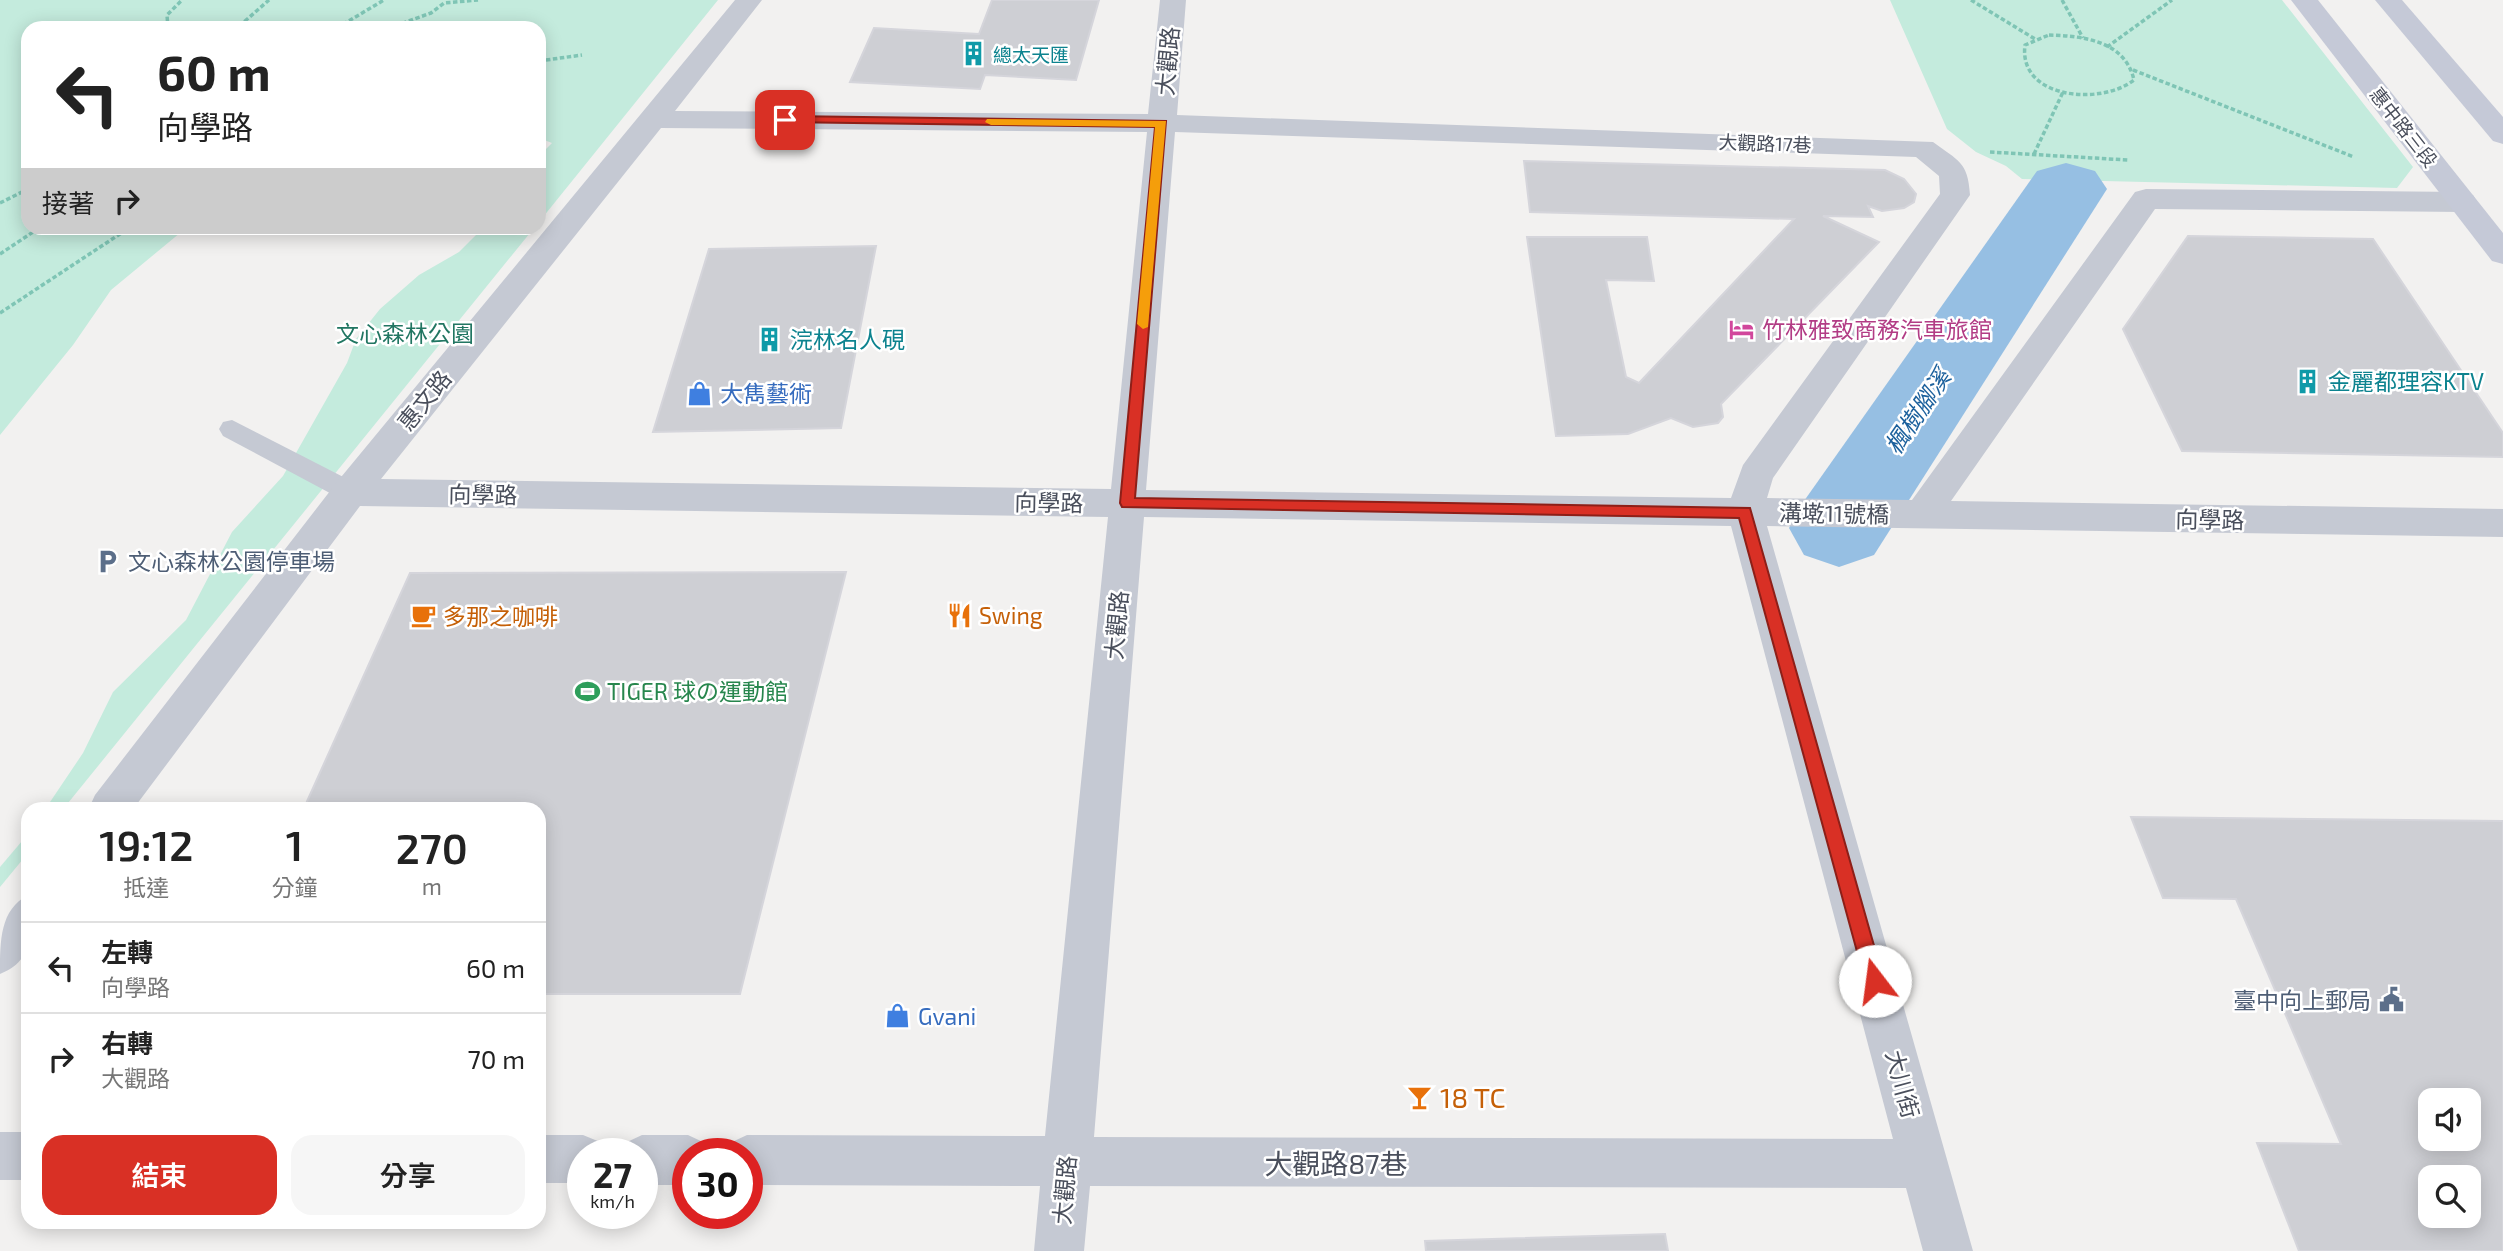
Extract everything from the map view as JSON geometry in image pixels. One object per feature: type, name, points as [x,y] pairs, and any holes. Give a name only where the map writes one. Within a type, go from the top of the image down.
[{"type":"street","name":"惠文路","points":[[115,802],[349,492],[748,0]]},
{"type":"street","name":"大觀路","points":[[1059,1251],[1173,0]]},
{"type":"street","name":"惠中路三段","points":[[2304,0],[2503,254]]},
{"type":"street","points":[[2388,0],[2503,135]]},
{"type":"street","name":"大觀路17巷","points":[[651,119],[1162,123],[1923,148]]},
{"type":"street","points":[[1747,512],[1756,475],[1955,195],[1954,173],[1923,148]]},
{"type":"street","points":[[1920,514],[2146,199],[2462,202]]},
{"type":"street","name":"向學路","points":[[349,492],[1747,512]]},
{"type":"street","name":"溝墘11號橋","points":[[1747,512],[1920,514]]},
{"type":"street","name":"大川街","points":[[1747,512],[1948,1251]]},
{"type":"street","name":"向學路","points":[[1920,514],[2503,523]]},
{"type":"street","points":[[0,953],[21,925]]},
{"type":"street","points":[[0,1156],[21,1156]]},
{"type":"street","points":[[546,1159],[567,1159]]},
{"type":"street","name":"大觀路87巷","points":[[763,1160],[1925,1164]]},
{"type":"lane","points":[[232,429],[349,492]]},
{"type":"path","points":[[167,21],[167,15],[182,0]]},
{"type":"path","points":[[244,21],[269,0]]},
{"type":"path","points":[[349,21],[384,0]]},
{"type":"path","points":[[409,21],[431,13],[444,3],[478,0]]},
{"type":"path","points":[[1971,0],[2035,39]]},
{"type":"path","points":[[2062,0],[2083,38]]},
{"type":"path","points":[[2108,47],[2172,0]]},
{"type":"path","points":[[2049,35],[2083,38],[2108,47],[2127,60],[2133,70],[2134,80],[2117,94],[2082,96],[2045,85],[2023,64],[2021,54],[2025,46],[2035,39],[2049,35]]},
{"type":"path","points":[[546,60],[582,55]]},
{"type":"path","points":[[2133,70],[2357,158]]},
{"type":"path","points":[[2034,154],[2063,92]]},
{"type":"path","points":[[1923,148],[2141,160]]},
{"type":"path","points":[[0,202],[21,192]]},
{"type":"path","points":[[0,254],[28,235]]},
{"type":"path","points":[[0,313],[118,235]]},
{"type":"green space","points":[[0,0],[718,0],[546,213],[546,149],[552,143],[546,141],[546,21],[21,21],[21,235],[178,235],[111,290],[73,345],[0,435]]},
{"type":"green space","points":[[1890,0],[2282,0],[2413,167],[2397,188],[2022,179],[2006,166],[1976,152],[1947,129]]},
{"type":"green space","name":"文心森林公園","points":[[476,235],[528,235],[69,802],[50,802],[83,753],[113,692],[186,620],[232,532],[283,476],[347,363],[356,339],[380,309],[419,275],[459,252]]},
{"type":"green space","points":[[21,842],[21,862],[0,887],[0,867]]},
{"type":"building","name":"總太天匯","points":[[992,0],[1099,0],[1076,80],[985,75],[980,89],[850,82],[874,28],[979,34]]},
{"type":"building","name":"竹林雅致商務汽車旅館","points":[[1524,161],[1885,170],[1904,179],[1916,194],[1914,202],[1904,208],[1882,211],[1868,206],[1873,217],[1823,216],[1879,242],[1721,404],[1723,417],[1718,423],[1693,427],[1671,418],[1628,434],[1556,436],[1527,237],[1647,237],[1654,281],[1606,280],[1626,377],[1639,383],[1794,219],[1530,212]]},
{"type":"building","name":"金麗都理容KTV","points":[[2188,236],[2373,239],[2503,433],[2503,457],[2182,451],[2123,329]]},
{"type":"building","name":"浣林名人硯","points":[[876,246],[841,428],[653,432],[709,249]]},
{"type":"building","name":"TIGER 球の運動館","points":[[846,572],[740,994],[546,994],[546,802],[307,802],[410,573]]},
{"type":"building","name":"臺中向上郵局","points":[[2131,817],[2503,821],[2503,1251],[2299,1251],[2257,1143],[2341,1144],[2236,899],[2163,898]]},
{"type":"building","points":[[1665,1234],[1668,1251],[1426,1251],[1425,1241]]},
{"type":"waterway","name":"楓樹腳溪","points":[[1839,528],[2066,189]]},
{"type":"slow traffic","points":[[991,122],[1162,123],[1143,324]]},
{"type":"place","name":"總太天匯","points":[[973,54]]},
{"type":"place","name":"竹林雅致商務汽車旅館","points":[[1742,329]]},
{"type":"place","name":"浣林名人硯","points":[[770,339]]},
{"type":"place","name":"金麗都理容KTV","points":[[2308,381]]},
{"type":"place","name":"大雋藝術","points":[[700,393]]},
{"type":"place","name":"文心森林公園停車場","points":[[108,561]]},
{"type":"place","name":"Swing","points":[[959,615]]},
{"type":"place","name":"多那之咖啡","points":[[423,616]]},
{"type":"place","name":"TIGER 球の運動館","points":[[587,691]]},
{"type":"place","name":"臺中向上郵局","points":[[2391,1000]]},
{"type":"place","name":"Gvani","points":[[898,1016]]},
{"type":"place","name":"18 TC","points":[[1420,1097]]},
{"type":"route","points":[[785,120],[1162,123],[1127,503],[1745,512],[1875,981]]}]
